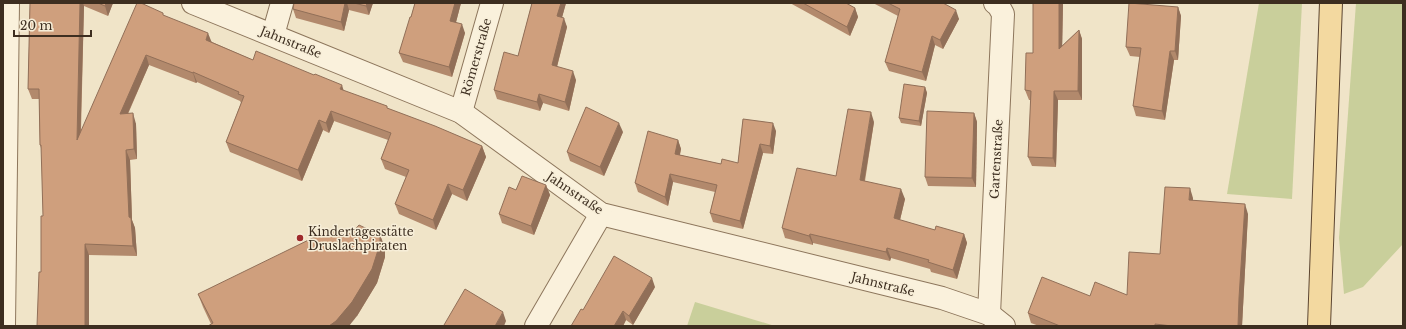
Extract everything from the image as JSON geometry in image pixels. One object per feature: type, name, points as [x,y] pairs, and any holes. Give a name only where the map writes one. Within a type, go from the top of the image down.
[{"type":"main road","points":[[1319,326],[1331,3]]},
{"type":"street","points":[[4,326],[8,3]]},
{"type":"street","name":"Jahnstraße","points":[[193,3],[461,112],[601,214],[942,298],[996,320]]},
{"type":"street","points":[[273,35],[282,3]]},
{"type":"street","name":"Römerstraße","points":[[461,112],[492,3]]},
{"type":"street","name":"Gartenstraße","points":[[996,4],[1003,14],[996,320]]},
{"type":"street","points":[[536,326],[601,214]]},
{"type":"green space","points":[[1259,3],[1302,3],[1292,199],[1227,194]]},
{"type":"green space","points":[[1356,3],[1403,3],[1403,244],[1363,287],[1344,294],[1339,238]]},
{"type":"green space","points":[[695,302],[775,326],[687,326]]},
{"type":"building","points":[[30,3],[80,3],[77,140],[137,3],[141,3],[163,13],[163,15],[208,33],[206,40],[253,60],[256,51],[342,85],[340,89],[387,106],[387,108],[482,146],[463,190],[448,184],[433,220],[395,204],[409,170],[381,159],[391,133],[331,111],[326,123],[319,120],[298,170],[226,142],[244,96],[238,94],[239,92],[193,72],[146,55],[120,114],[133,113],[134,149],[126,150],[129,217],[131,218],[133,246],[85,244],[85,326],[37,326],[39,272],[41,272],[41,216],[43,216],[39,89],[28,89]]},
{"type":"building","points":[[98,3],[106,3],[105,6]]},
{"type":"building","points":[[294,3],[345,3],[341,22],[293,9]]},
{"type":"building","points":[[354,3],[367,3],[366,6]]},
{"type":"building","points":[[415,3],[455,3],[450,21],[462,24],[449,67],[399,53]]},
{"type":"building","points":[[532,3],[561,3],[557,16],[564,18],[552,65],[573,71],[565,102],[539,94],[537,102],[494,90],[504,52],[518,56]]},
{"type":"building","points":[[803,3],[846,3],[855,8],[847,27]]},
{"type":"building","points":[[888,3],[943,3],[956,10],[940,40],[932,36],[922,72],[885,62],[900,9]]},
{"type":"building","points":[[1033,3],[1059,3],[1059,49],[1079,30],[1078,91],[1054,91],[1053,158],[1028,157],[1031,91],[1025,90],[1026,53],[1033,53]]},
{"type":"building","points":[[1129,3],[1178,7],[1175,51],[1170,51],[1162,111],[1133,106],[1141,48],[1126,47]]},
{"type":"building","points":[[904,84],[925,87],[919,121],[899,118]]},
{"type":"building","points":[[586,107],[619,123],[600,167],[567,152]]},
{"type":"building","points":[[848,109],[871,112],[860,180],[901,189],[894,218],[935,230],[936,226],[964,234],[953,270],[928,262],[929,260],[887,248],[886,252],[810,234],[809,236],[782,228],[797,168],[836,176]]},
{"type":"building","points":[[927,111],[974,113],[972,178],[925,177]]},
{"type":"building","points":[[743,119],[773,123],[770,146],[760,144],[740,221],[710,213],[717,185],[670,174],[665,197],[635,183],[648,131],[678,140],[675,154],[721,164],[722,159],[738,163]]},
{"type":"building","points":[[522,176],[546,185],[531,226],[499,214],[509,187],[516,190]]},
{"type":"building","points":[[1165,187],[1190,188],[1189,200],[1245,204],[1238,326],[1172,326],[1155,324],[1155,326],[1060,326],[1028,313],[1042,277],[1090,296],[1095,282],[1127,295],[1129,252],[1160,254]]},
{"type":"building","points":[[359,225],[380,235],[380,244],[372,269],[352,302],[336,321],[329,326],[208,326],[213,323],[198,294],[327,231],[351,234]]},
{"type":"building","points":[[614,256],[652,278],[629,316],[623,311],[614,326],[571,326],[581,309],[583,310]]},
{"type":"building","points":[[465,289],[503,312],[495,326],[444,325]]},
{"type":"place","name":"Kindertagesstätte Druslachpiraten","points":[[300,238]]}]
